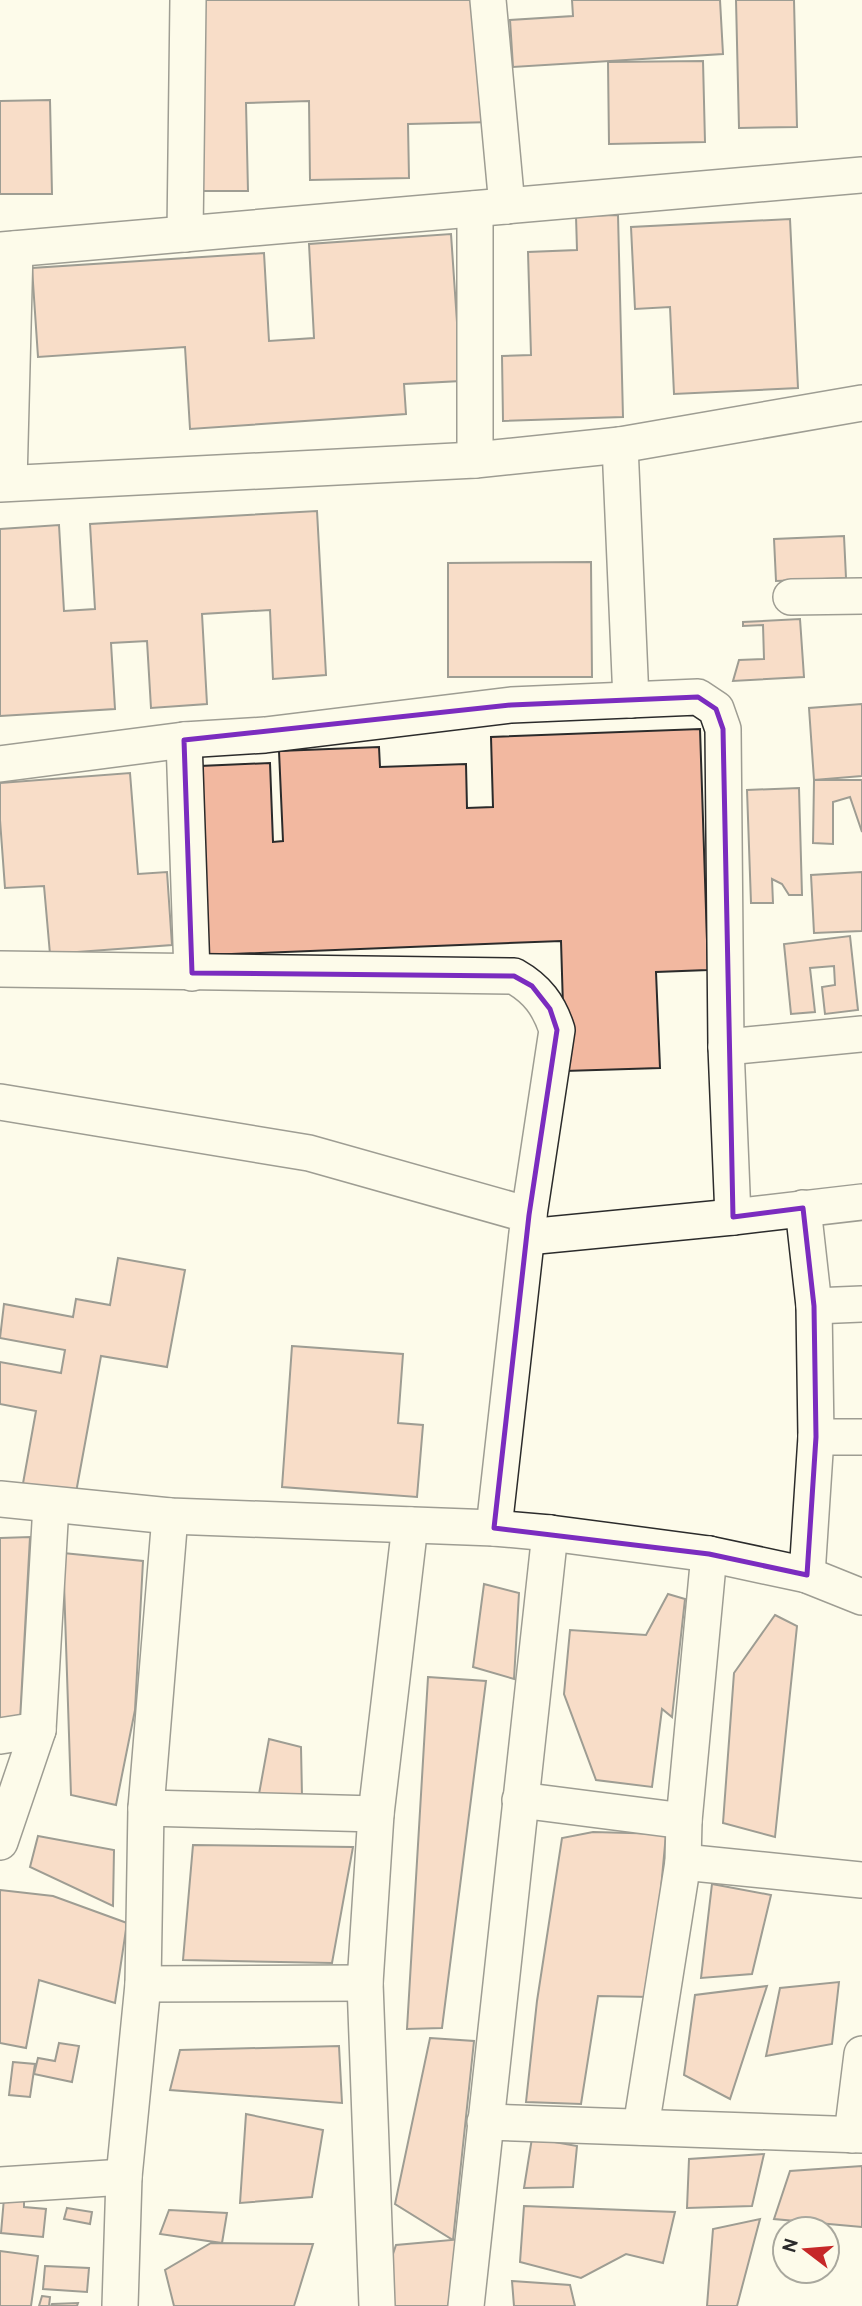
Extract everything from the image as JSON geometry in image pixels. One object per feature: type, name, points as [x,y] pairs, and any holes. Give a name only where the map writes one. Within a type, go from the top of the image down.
[{"type":"street","points":[[185,234],[188,0]]},
{"type":"street","points":[[475,460],[491,207],[488,0]]},
{"type":"street","points":[[862,175],[8,250],[5,484],[475,460],[620,445],[862,403]]},
{"type":"street","points":[[620,445],[631,700]]},
{"type":"street","points":[[791,597],[862,596]]},
{"type":"street","points":[[0,764],[184,740],[265,735],[511,705],[698,697],[716,709],[723,729],[726,1047],[733,1217]]},
{"type":"street","points":[[184,740],[192,973]]},
{"type":"street","points":[[0,969],[514,976],[532,986],[550,1009],[557,1030],[528,1226],[494,1528]]},
{"type":"street","points":[[726,1047],[862,1034]]},
{"type":"street","points":[[0,1102],[309,1153],[528,1226],[733,1217],[862,1202]]},
{"type":"street","points":[[803,1208],[814,1306],[816,1437],[807,1575]]},
{"type":"street","points":[[814,1306],[862,1304]]},
{"type":"street","points":[[816,1437],[862,1437]]},
{"type":"street","points":[[0,1499],[170,1517],[494,1528],[550,1533],[709,1554],[807,1575],[862,1597]]},
{"type":"street","points":[[0,1842],[38,1730],[51,1505]]},
{"type":"street","points":[[120,2306],[124,2177],[143,1984],[146,1808],[170,1517]]},
{"type":"street","points":[[377,2306],[365,1983],[376,1814],[410,1525]]},
{"type":"street","points":[[466,2306],[550,1533]]},
{"type":"street","points":[[641,2127],[683,1862],[684,1821],[709,1554]]},
{"type":"street","points":[[0,1736],[38,1730]]},
{"type":"street","points":[[520,1800],[684,1821]]},
{"type":"street","points":[[146,1808],[376,1814]]},
{"type":"street","points":[[683,1862],[862,1880]]},
{"type":"street","points":[[143,1984],[365,1983]]},
{"type":"street","points":[[485,2122],[857,2135],[862,2054]]},
{"type":"street","points":[[0,2185],[124,2177]]},
{"type":"highlighted area","points":[[698,697],[716,709],[723,729],[733,1217],[803,1208],[814,1306],[816,1437],[807,1575],[709,1554],[494,1528],[529,1215],[557,1030],[550,1009],[532,986],[514,976],[192,973],[184,740],[511,705]]},
{"type":"building","points":[[203,0],[480,0],[494,122],[408,124],[409,178],[310,180],[309,101],[246,103],[248,191],[200,191]]},
{"type":"building","points":[[572,0],[720,0],[723,54],[513,67],[510,20],[573,16]]},
{"type":"building","points":[[736,0],[794,0],[797,127],[739,128]]},
{"type":"building","points":[[703,61],[705,142],[609,144],[608,62]]},
{"type":"building","points":[[50,100],[52,194],[0,194],[0,101]]},
{"type":"building","points":[[618,215],[623,417],[503,421],[502,356],[531,355],[528,252],[577,250],[576,216]]},
{"type":"building","points":[[790,219],[798,388],[674,394],[670,307],[635,309],[631,227]]},
{"type":"building","points":[[451,234],[461,381],[404,384],[406,414],[190,429],[185,347],[38,357],[32,268],[264,253],[269,341],[314,338],[309,244]]},
{"type":"building","points":[[317,511],[326,675],[273,679],[270,610],[202,614],[207,704],[151,708],[147,641],[111,643],[115,709],[0,716],[0,529],[59,525],[64,611],[95,609],[90,524]]},
{"type":"building","points":[[844,536],[846,578],[776,581],[774,539]]},
{"type":"building","points":[[591,562],[592,677],[448,677],[448,563]]},
{"type":"building","points":[[800,619],[804,677],[733,681],[739,660],[764,659],[763,625],[743,626],[743,622]]},
{"type":"building","points":[[862,704],[862,776],[814,780],[809,708]]},
{"type":"building","points":[[700,729],[708,970],[656,972],[660,1068],[565,1071],[561,941],[207,955],[200,766],[270,763],[273,842],[283,841],[279,751],[379,747],[380,767],[466,764],[467,808],[493,807],[491,737]]},
{"type":"building","points":[[130,773],[138,874],[167,872],[172,945],[50,954],[44,886],[5,888],[0,783]]},
{"type":"building","points":[[814,780],[862,780],[862,832],[850,797],[833,802],[833,844],[813,843]]},
{"type":"building","points":[[799,788],[802,895],[789,895],[782,884],[772,879],[773,903],[751,903],[747,790]]},
{"type":"building","points":[[862,872],[862,931],[814,933],[811,875]]},
{"type":"building","points":[[850,936],[858,1010],[825,1014],[822,987],[835,985],[834,966],[810,968],[815,1012],[791,1014],[784,944]]},
{"type":"building","points":[[118,1258],[185,1270],[167,1367],[101,1356],[75,1498],[22,1489],[36,1411],[0,1404],[0,1362],[61,1373],[65,1350],[0,1338],[4,1304],[73,1317],[76,1299],[110,1305]]},
{"type":"building","points":[[292,1346],[403,1354],[398,1423],[423,1425],[417,1497],[282,1487]]},
{"type":"building","points":[[30,1537],[20,1720],[0,1719],[0,1538]]},
{"type":"building","points":[[63,1553],[143,1561],[135,1710],[116,1805],[71,1795]]},
{"type":"building","points":[[484,1584],[519,1593],[514,1679],[473,1667]]},
{"type":"building","points":[[668,1594],[685,1599],[672,1717],[662,1709],[652,1787],[596,1780],[564,1694],[570,1630],[646,1635]]},
{"type":"building","points":[[775,1615],[797,1626],[775,1837],[723,1823],[734,1673]]},
{"type":"building","points":[[428,1677],[486,1681],[442,2028],[407,2029]]},
{"type":"building","points":[[269,1739],[301,1747],[302,1796],[259,1794]]},
{"type":"building","points":[[593,1832],[666,1834],[651,1997],[598,1996],[581,2104],[526,2102],[537,2001],[562,1838]]},
{"type":"building","points":[[38,1836],[114,1850],[113,1906],[30,1867]]},
{"type":"building","points":[[193,1845],[353,1847],[332,1963],[183,1960]]},
{"type":"building","points":[[712,1884],[771,1895],[752,1974],[701,1978]]},
{"type":"building","points":[[0,1890],[53,1896],[127,1923],[115,2003],[39,1980],[26,2048],[0,2043]]},
{"type":"building","points":[[839,1982],[832,2044],[766,2056],[780,1988]]},
{"type":"building","points":[[767,1986],[730,2099],[684,2075],[695,1995]]},
{"type":"building","points":[[430,2038],[474,2041],[453,2240],[395,2204]]},
{"type":"building","points":[[59,2043],[79,2046],[72,2082],[34,2074],[38,2058],[55,2061]]},
{"type":"building","points":[[339,2046],[342,2103],[170,2090],[180,2050]]},
{"type":"building","points":[[13,2062],[35,2064],[30,2097],[9,2095]]},
{"type":"building","points":[[246,2114],[323,2130],[312,2197],[240,2203]]},
{"type":"building","points":[[532,2138],[577,2146],[573,2187],[524,2188]]},
{"type":"building","points":[[764,2154],[752,2206],[687,2208],[689,2159]]},
{"type":"building","points":[[862,2166],[862,2227],[841,2225],[841,2215],[775,2215],[790,2171]]},
{"type":"building","points":[[4,2198],[24,2200],[24,2207],[46,2209],[43,2237],[1,2233]]},
{"type":"building","points":[[524,2206],[675,2212],[663,2263],[626,2254],[581,2278],[520,2262]]},
{"type":"building","points":[[67,2208],[92,2212],[90,2224],[64,2219]]},
{"type":"building","points":[[169,2210],[227,2213],[222,2243],[160,2234]]},
{"type":"building","points":[[760,2219],[737,2306],[707,2306],[713,2229]]},
{"type":"building","points":[[462,2239],[448,2306],[393,2306],[388,2269],[396,2245]]},
{"type":"building","points":[[211,2243],[313,2244],[294,2306],[174,2306],[165,2270]]},
{"type":"building","points":[[0,2251],[38,2256],[31,2306],[0,2306]]},
{"type":"building","points":[[45,2266],[89,2268],[87,2292],[43,2289]]},
{"type":"building","points":[[512,2281],[570,2285],[575,2306],[514,2306]]},
{"type":"building","points":[[42,2296],[50,2297],[49,2306],[39,2306]]},
{"type":"building","points":[[78,2303],[77,2306],[51,2306],[52,2304]]}]
